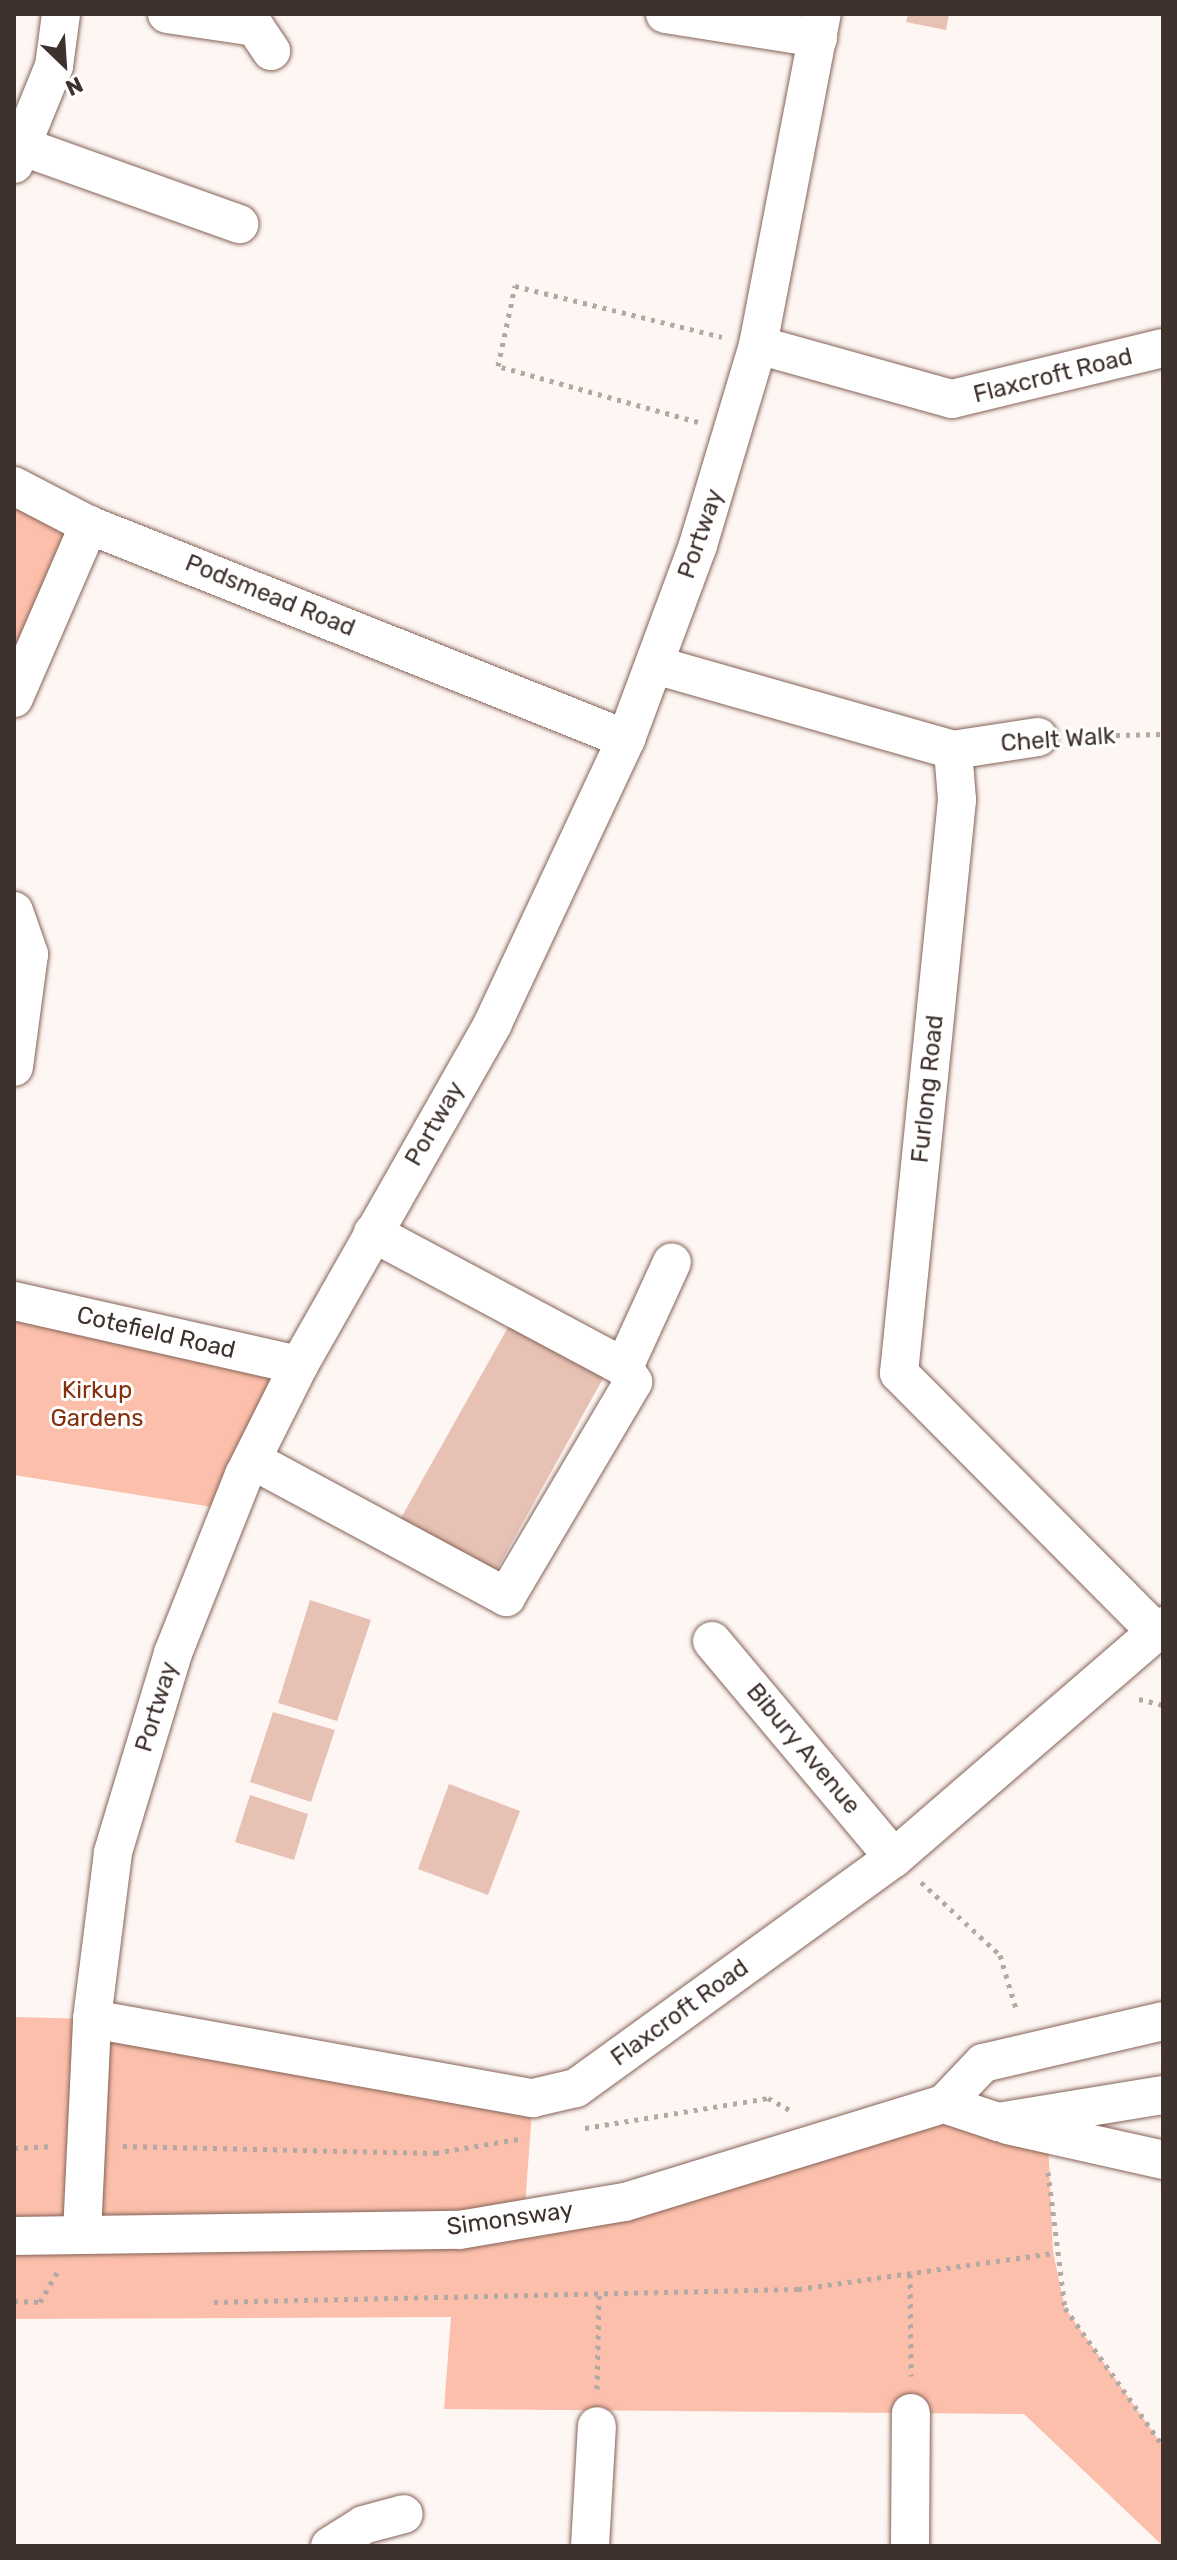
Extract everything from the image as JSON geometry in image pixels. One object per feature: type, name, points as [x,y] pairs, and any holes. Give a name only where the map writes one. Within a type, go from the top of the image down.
[{"type":"street","points":[[61,14],[54,66],[18,155],[239,224]]},
{"type":"street","points":[[167,14],[255,27],[271,51]]},
{"type":"street","points":[[665,14],[820,26]]},
{"type":"street","name":"Portway","points":[[82,2234],[92,2019],[113,1852],[173,1653],[252,1460],[299,1365],[493,1023],[626,739],[655,665],[735,432],[758,345],[820,26]]},
{"type":"street","name":"Flaxcroft Road","points":[[758,345],[952,399],[984,398],[1163,348]]},
{"type":"street","name":"Podsmead Road","points":[[14,486],[89,525],[626,739]]},
{"type":"street","points":[[14,698],[89,525]]},
{"type":"street","points":[[655,665],[953,750]]},
{"type":"street","name":"Chelt Walk","points":[[953,750],[1038,737]]},
{"type":"street","name":"Furlong Road","points":[[953,750],[957,800],[899,1373],[1160,1629]]},
{"type":"street","points":[[14,911],[29,954],[14,1067]]},
{"type":"street","points":[[252,1460],[506,1597],[633,1382],[624,1367],[373,1233]]},
{"type":"street","points":[[624,1367],[672,1262]]},
{"type":"street","name":"Cotefield Road","points":[[14,1301],[299,1365]]},
{"type":"street","name":"Flaxcroft Road","points":[[92,2019],[533,2098],[576,2088],[894,1858],[1160,1629]]},
{"type":"street","name":"Bibury Avenue","points":[[712,1641],[894,1858]]},
{"type":"street","name":"Simonsway","points":[[14,2236],[459,2230],[625,2202],[944,2104],[983,2063],[1163,2021]]},
{"type":"street","points":[[998,2122],[1163,2095]]},
{"type":"street","points":[[944,2104],[1048,2139],[1128,2147],[1163,2160]]},
{"type":"street","points":[[910,2546],[911,2413]]},
{"type":"street","points":[[590,2546],[597,2426]]},
{"type":"street","points":[[330,2546],[363,2525],[404,2514]]},
{"type":"path","points":[[735,432],[498,366],[515,286],[758,345]]},
{"type":"path","name":"Chelt Walk","points":[[1038,737],[1163,734]]},
{"type":"path","points":[[894,1858],[1000,1955],[1017,2012]]},
{"type":"path","points":[[571,2130],[768,2098]]},
{"type":"path","points":[[14,2148],[85,2145],[435,2153],[541,2135]]},
{"type":"path","points":[[1048,2166],[1053,2253],[1065,2308],[1163,2446]]},
{"type":"path","points":[[214,2302],[798,2289],[1053,2253]]},
{"type":"path","points":[[910,2273],[911,2413]]},
{"type":"path","points":[[597,2426],[599,2295]]},
{"type":"path","points":[[14,2301],[40,2302]]},
{"type":"green space","points":[[14,486],[89,525],[14,698]]},
{"type":"green space","name":"Kirkup Gardens","points":[[14,1301],[299,1365],[231,1510],[14,1475]]},
{"type":"green space","points":[[14,2017],[92,2019],[533,2098],[524,2219],[944,2105],[1048,2139],[1053,2252],[1065,2308],[1163,2446],[1163,2546],[1024,2414],[444,2409],[451,2317],[14,2319]]},
{"type":"building","points":[[908,14],[949,14],[946,30],[906,22]]},
{"type":"building","points":[[511,1322],[605,1375],[492,1578],[397,1525]]},
{"type":"building","points":[[310,1600],[371,1620],[337,1721],[278,1703]]},
{"type":"building","points":[[273,1712],[335,1730],[311,1802],[250,1782]]},
{"type":"building","points":[[449,1784],[520,1811],[488,1895],[418,1869]]},
{"type":"building","points":[[250,1795],[308,1814],[294,1860],[235,1842]]}]
